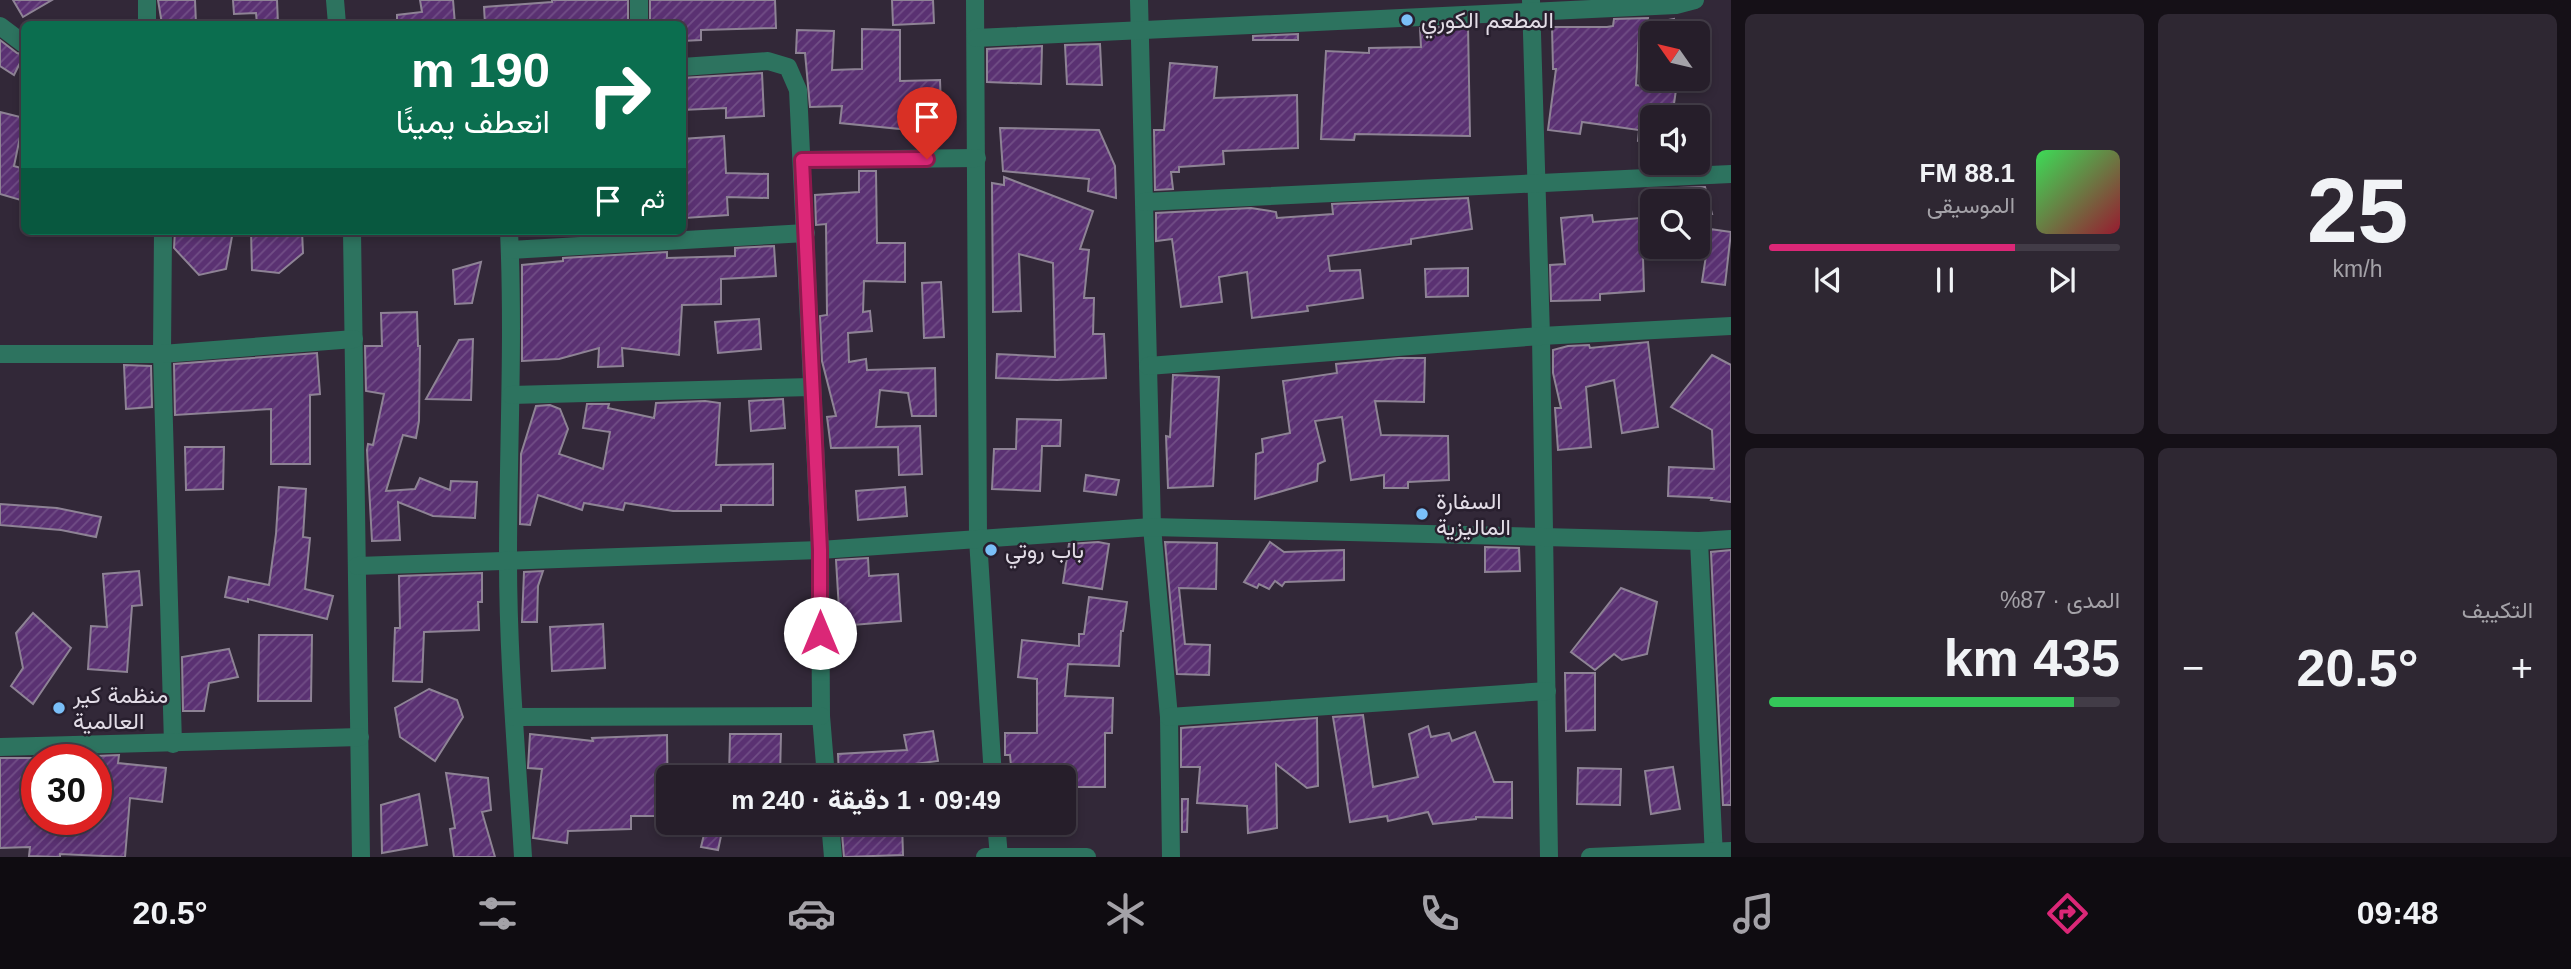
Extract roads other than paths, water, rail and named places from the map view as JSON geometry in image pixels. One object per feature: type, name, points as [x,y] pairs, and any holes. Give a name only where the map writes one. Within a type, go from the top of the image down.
[{"type":"street","points":[[147,0],[147,21]]},
{"type":"street","points":[[335,0],[337,21]]},
{"type":"street","points":[[639,0],[639,21]]},
{"type":"street","points":[[975,0],[978,539],[992,765]]},
{"type":"street","points":[[1139,0],[1152,527],[1169,717],[1171,857]]},
{"type":"street","points":[[976,38],[1531,6],[1676,5],[1695,0]]},
{"type":"street","points":[[1531,6],[1541,336],[1549,857]]},
{"type":"street","points":[[0,26],[21,42]]},
{"type":"street","points":[[686,66],[768,61],[788,67],[798,90],[820,550],[821,716],[825,765]]},
{"type":"street","points":[[802,160],[976,158]]},
{"type":"street","points":[[1144,202],[1731,174]]},
{"type":"street","points":[[510,250],[806,233]]},
{"type":"street","points":[[163,235],[162,354],[173,744]]},
{"type":"street","points":[[352,235],[361,857]]},
{"type":"street","points":[[509,235],[512,395],[508,562],[523,857]]},
{"type":"street","points":[[1148,366],[1541,336],[1731,326]]},
{"type":"street","points":[[0,354],[162,354],[354,339]]},
{"type":"street","points":[[512,395],[811,387]]},
{"type":"street","points":[[357,565],[820,550],[1152,527],[1731,540]]},
{"type":"street","points":[[1590,857],[1719,853],[1699,541]]},
{"type":"street","points":[[1169,717],[1547,691]]},
{"type":"street","points":[[514,717],[821,716]]},
{"type":"street","points":[[0,747],[360,737]]},
{"type":"street","points":[[831,835],[834,857]]},
{"type":"street","points":[[995,835],[994,856],[1087,857]]},
{"type":"place","name":"المطعم الكوري","points":[[1407,20]]},
{"type":"place","name":"السفارة الماليزية","points":[[1422,514]]},
{"type":"place","name":"باب روتي","points":[[991,550]]},
{"type":"place","name":"منظمة كير العالمية","points":[[59,708]]}]
